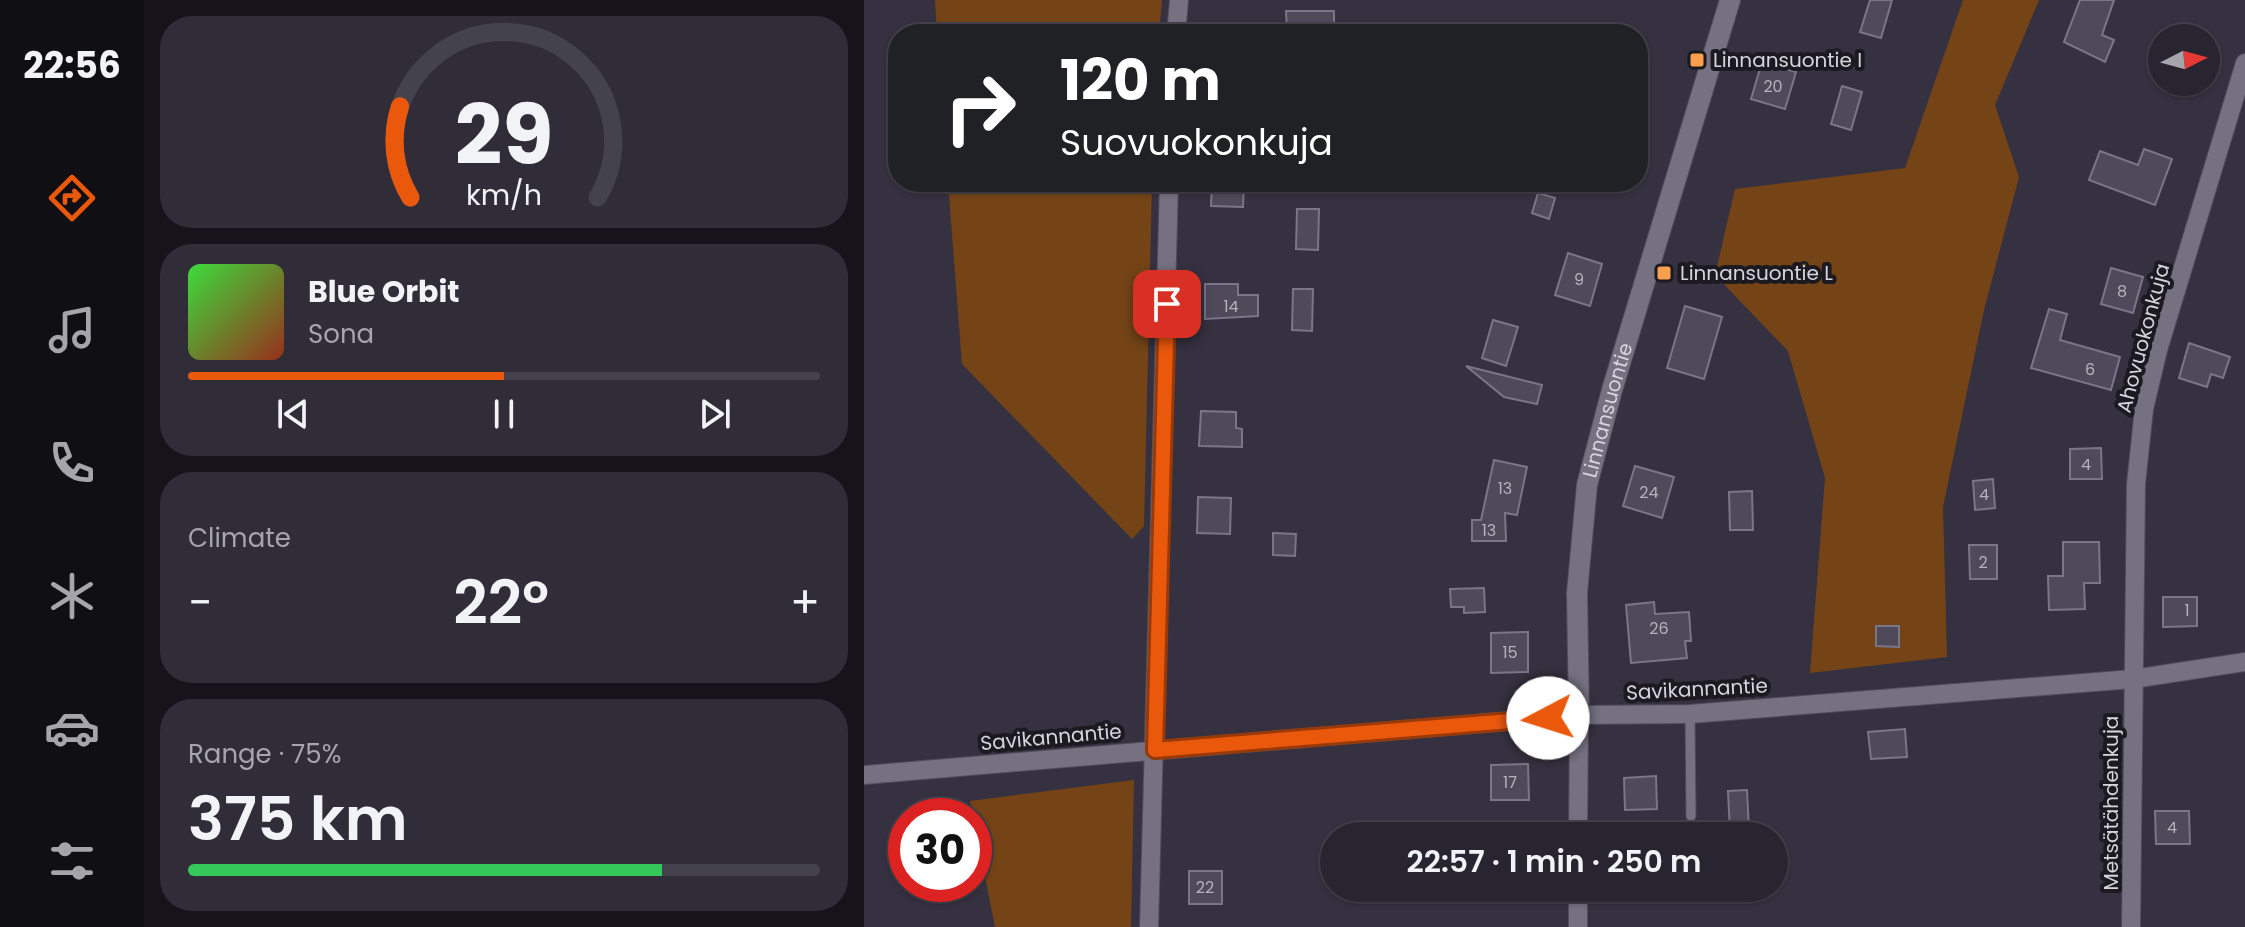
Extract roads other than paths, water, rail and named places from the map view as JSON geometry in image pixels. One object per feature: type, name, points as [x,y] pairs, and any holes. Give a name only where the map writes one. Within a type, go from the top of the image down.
[{"type":"street","points":[[1177,24],[1179,0]]},
{"type":"street","name":"Linnansuontie","points":[[1578,822],[1578,568],[1587,485],[1612,390],[1730,0]]},
{"type":"street","name":"Ahovuokonkuja","points":[[2133,679],[2136,484],[2144,409],[2158,350],[2237,117],[2245,63]]},
{"type":"street","points":[[1149,927],[1169,192]]},
{"type":"street","name":"Savikannantie","points":[[864,775],[1579,715],[1690,714],[2133,679],[2245,662]]},
{"type":"street","name":"Metsätähdenkuja","points":[[2131,927],[2133,679]]},
{"type":"street","points":[[1578,902],[1578,927]]},
{"type":"lane","points":[[1690,714],[1691,816]]},
{"type":"place","name":"Linnansuontie I","points":[[1697,60]]},
{"type":"place","name":"Linnansuontie L","points":[[1664,273]]}]
